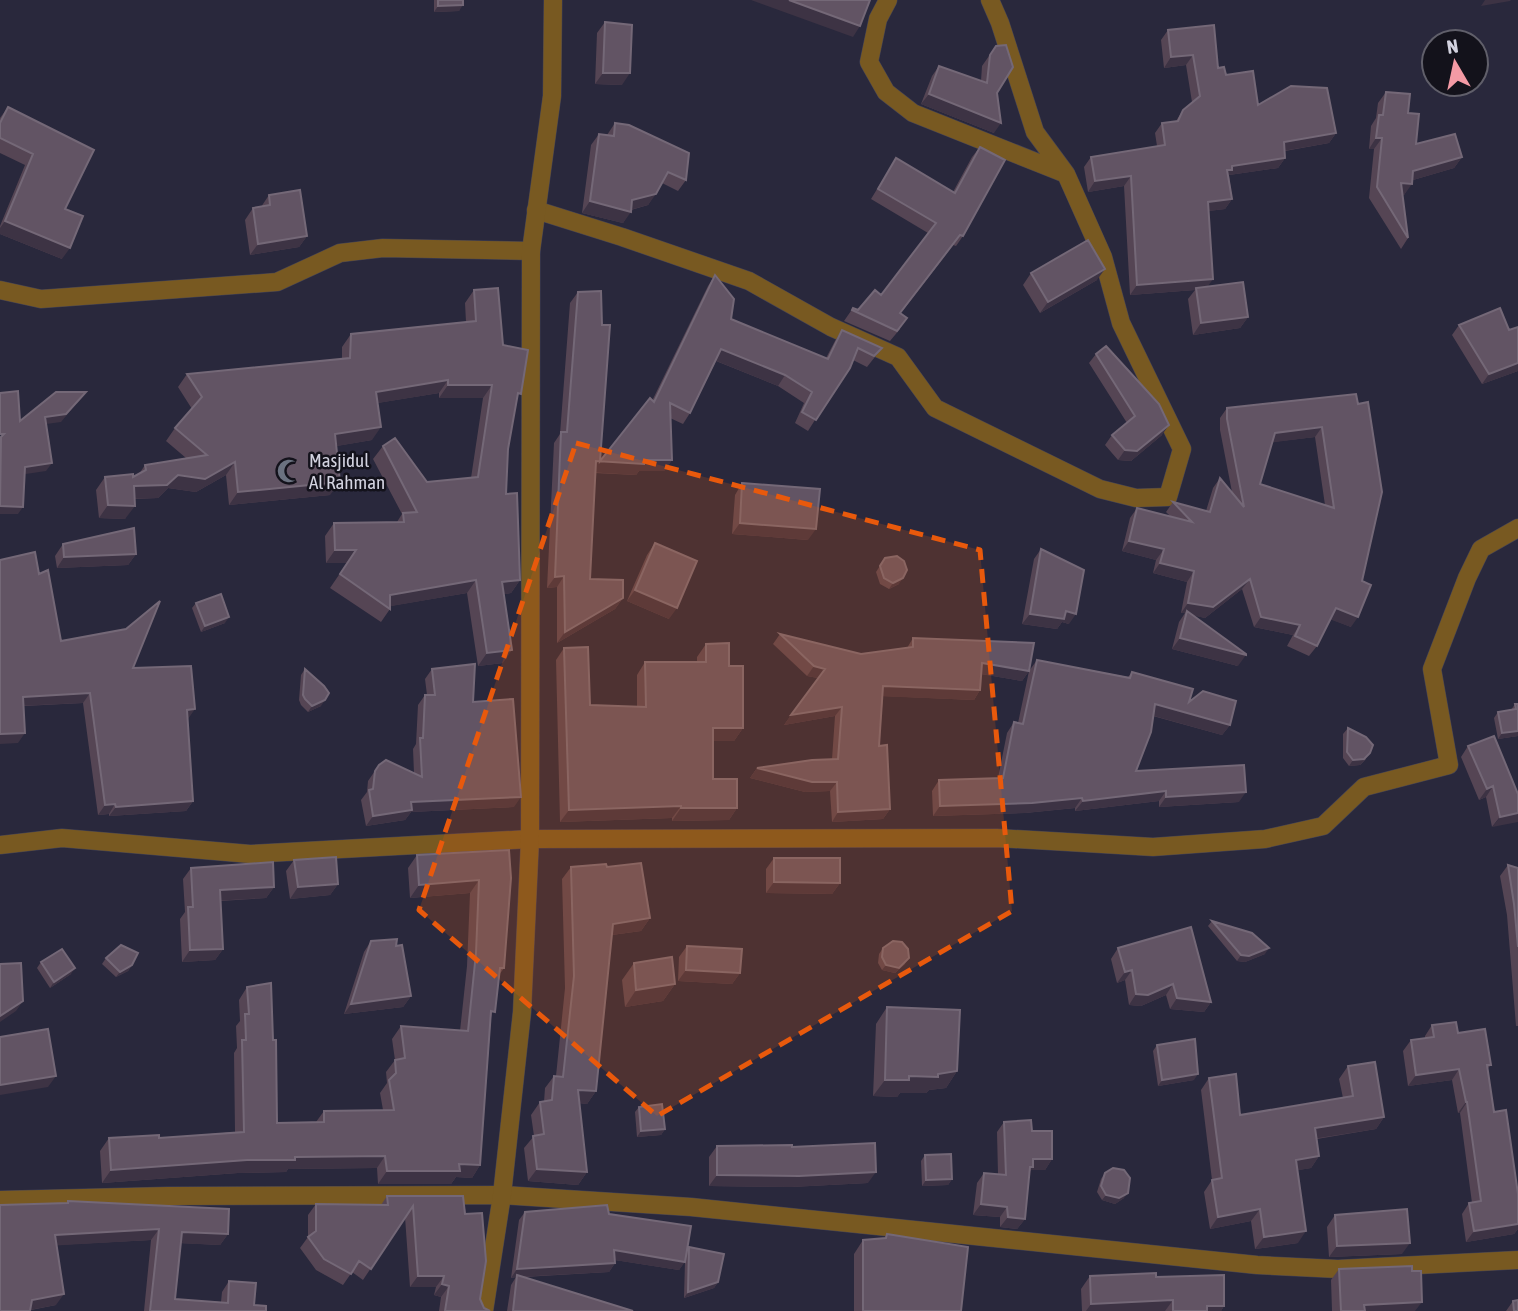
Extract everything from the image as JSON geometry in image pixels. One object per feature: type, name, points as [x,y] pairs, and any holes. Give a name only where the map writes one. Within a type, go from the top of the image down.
[{"type":"street","points":[[484,1311],[502,1195],[522,1012],[530,839],[531,251],[552,96],[553,0]]},
{"type":"street","points":[[888,0],[878,19],[870,62],[886,92],[913,113],[1066,174]]},
{"type":"street","points":[[536,210],[749,281],[831,327],[898,358],[935,408],[1100,489],[1136,498],[1168,497],[1182,449],[1121,323],[1103,257],[1066,174],[1035,132],[990,0]]},
{"type":"street","points":[[0,290],[41,299],[277,282],[340,253],[383,248],[531,251]]},
{"type":"street","points":[[0,845],[62,838],[250,854],[530,839],[998,838],[1153,847],[1265,839],[1322,826],[1364,787],[1449,765],[1432,669],[1481,548],[1518,528]]},
{"type":"street","points":[[0,1200],[167,1196],[502,1195],[705,1209],[1258,1265],[1338,1269],[1518,1260]]},
{"type":"highlighted area","points":[[576,443],[980,550],[1012,911],[657,1116],[419,910]]},
{"type":"building","points":[[438,0],[463,0],[463,5],[438,6]]},
{"type":"building","points":[[789,0],[870,0],[860,26]]},
{"type":"building","points":[[605,22],[632,25],[630,73],[603,73]]},
{"type":"building","points":[[1214,25],[1218,68],[1224,67],[1226,75],[1253,71],[1258,105],[1291,86],[1327,88],[1336,133],[1284,142],[1285,158],[1232,166],[1232,170],[1227,170],[1232,199],[1208,202],[1213,279],[1137,285],[1131,176],[1095,181],[1091,157],[1165,145],[1162,123],[1178,121],[1183,110],[1200,96],[1193,55],[1171,57],[1168,30]]},
{"type":"building","points":[[1006,45],[1013,67],[997,93],[1001,123],[929,94],[939,66],[987,83],[990,55],[996,46]]},
{"type":"building","points":[[1386,92],[1410,94],[1408,113],[1419,114],[1416,144],[1455,134],[1462,157],[1413,171],[1412,184],[1401,183],[1408,238],[1377,187],[1382,138],[1376,138]]},
{"type":"building","points":[[8,107],[94,150],[65,209],[83,216],[70,248],[5,221],[33,154],[0,138],[0,123]]},
{"type":"building","points":[[615,123],[629,125],[689,153],[686,180],[668,172],[656,194],[632,200],[631,212],[590,201],[599,134],[614,136]]},
{"type":"building","points":[[980,147],[1005,160],[963,236],[960,235],[900,313],[907,318],[897,331],[852,310],[858,310],[875,290],[881,295],[936,223],[878,189],[896,158],[955,193]]},
{"type":"building","points":[[300,190],[307,236],[258,244],[253,208],[270,205],[269,195]]},
{"type":"building","points":[[1088,240],[1105,269],[1048,302],[1031,273]]},
{"type":"building","points":[[715,275],[734,299],[731,319],[828,359],[842,330],[882,348],[874,356],[858,348],[850,368],[816,420],[802,412],[812,392],[785,375],[721,349],[690,413],[670,403],[672,460],[644,460],[644,464],[596,461],[590,579],[623,580],[623,598],[565,632],[564,576],[555,577],[561,432],[567,432],[578,292],[601,291],[602,325],[610,325],[600,461],[650,398],[654,402]]},
{"type":"building","points":[[1243,282],[1248,317],[1201,323],[1196,288]]},
{"type":"building","points":[[498,288],[503,345],[528,350],[508,449],[506,494],[517,493],[520,580],[502,582],[512,650],[487,653],[476,580],[390,595],[390,609],[340,574],[356,550],[335,550],[334,523],[404,522],[403,513],[417,512],[383,446],[395,438],[427,482],[478,477],[492,385],[448,385],[448,380],[376,392],[381,427],[335,434],[340,482],[238,492],[235,462],[205,479],[178,475],[167,485],[134,486],[135,506],[108,505],[105,477],[133,474],[133,477],[146,470],[145,465],[207,455],[175,428],[202,397],[187,374],[350,358],[351,334],[476,321],[474,290]]},
{"type":"building","points":[[1500,308],[1509,330],[1518,327],[1518,363],[1489,374],[1459,325]]},
{"type":"building","points":[[1106,346],[1159,404],[1169,425],[1137,451],[1125,450],[1112,435],[1135,416],[1096,354]]},
{"type":"building","points":[[18,391],[20,421],[56,392],[86,392],[66,414],[45,417],[52,463],[25,467],[23,507],[0,506],[1,437],[4,434],[0,434],[0,393]]},
{"type":"building","points":[[1356,394],[1358,404],[1368,402],[1382,492],[1362,581],[1371,585],[1358,617],[1336,608],[1317,646],[1295,636],[1300,625],[1261,617],[1250,579],[1213,607],[1188,603],[1194,571],[1160,563],[1164,549],[1129,541],[1137,508],[1192,522],[1173,502],[1210,512],[1220,478],[1244,507],[1227,408]],"holes":[[[1322,427],[1334,508],[1260,484],[1275,433]]]},
{"type":"building","points":[[742,483],[820,489],[816,529],[740,523]]},
{"type":"building","points":[[134,528],[136,554],[64,557],[63,544]]},
{"type":"building","points":[[655,543],[697,561],[677,608],[635,590]]},
{"type":"building","points":[[1041,549],[1084,570],[1076,614],[1066,611],[1064,619],[1030,614]]},
{"type":"building","points":[[35,552],[39,574],[48,570],[61,641],[126,629],[160,601],[133,668],[191,666],[195,709],[187,710],[193,801],[116,807],[115,804],[105,805],[90,693],[23,697],[25,733],[0,734],[0,560]]},
{"type":"building","points":[[897,556],[904,561],[907,570],[903,578],[893,583],[884,578],[880,566],[885,558]]},
{"type":"building","points":[[221,594],[229,617],[205,626],[196,603]]},
{"type":"building","points":[[1187,611],[1246,654],[1246,655],[1180,638]]},
{"type":"building","points":[[780,634],[861,654],[913,647],[913,638],[1034,643],[1029,671],[982,663],[980,690],[883,686],[879,746],[887,745],[890,809],[838,812],[837,782],[812,782],[757,768],[838,759],[842,707],[791,715],[825,669],[814,666]]},
{"type":"building","points":[[729,643],[729,666],[743,666],[743,728],[713,728],[713,779],[737,779],[737,808],[681,806],[569,810],[564,648],[588,647],[590,705],[646,707],[645,662],[706,662],[706,644]]},
{"type":"building","points":[[1037,660],[1130,678],[1132,672],[1193,689],[1189,702],[1203,691],[1236,701],[1230,725],[1155,704],[1151,732],[1136,771],[1244,765],[1246,792],[1166,797],[1166,791],[1083,801],[1082,798],[1032,803],[940,806],[939,780],[1003,778],[1014,722],[1023,724]]},
{"type":"building","points":[[475,664],[473,702],[513,699],[521,797],[411,802],[412,810],[373,816],[369,790],[373,789],[375,771],[379,765],[386,760],[422,777],[420,738],[423,738],[425,695],[435,695],[432,669]]},
{"type":"building","points":[[305,669],[329,693],[325,700],[312,706],[303,695]]},
{"type":"building","points":[[1515,704],[1518,704],[1518,731],[1502,733],[1498,712],[1516,709]]},
{"type":"building","points":[[1348,728],[1366,737],[1373,745],[1364,759],[1353,760],[1347,752]]},
{"type":"building","points":[[1494,736],[1518,794],[1518,813],[1500,817],[1493,786],[1487,789],[1468,746]]},
{"type":"building","points":[[509,850],[511,878],[504,968],[500,968],[495,1012],[491,1011],[480,1165],[459,1164],[460,1171],[387,1171],[385,1156],[295,1157],[295,1160],[247,1160],[111,1170],[109,1138],[159,1135],[159,1138],[244,1132],[242,1040],[246,1040],[245,1014],[249,1014],[247,987],[271,983],[273,1040],[276,1040],[277,1123],[324,1122],[324,1111],[394,1110],[389,1080],[396,1073],[395,1060],[405,1058],[401,1026],[468,1031],[476,953],[479,880],[419,885],[417,855]]},
{"type":"building","points":[[336,857],[338,884],[298,887],[294,860]]},
{"type":"building","points":[[774,858],[840,858],[840,883],[774,882]]},
{"type":"building","points":[[273,862],[274,887],[220,890],[223,949],[190,950],[188,907],[193,907],[191,868]]},
{"type":"building","points":[[641,863],[650,918],[613,924],[596,1091],[578,1090],[587,1172],[537,1169],[533,1136],[544,1134],[540,1102],[552,1100],[554,1076],[563,1077],[574,976],[571,867]]},
{"type":"building","points":[[1508,865],[1518,868],[1518,947],[1514,904]]},
{"type":"building","points":[[1212,921],[1252,933],[1269,948],[1249,956],[1241,955]]},
{"type":"building","points":[[1191,927],[1211,1002],[1177,998],[1173,984],[1148,995],[1136,994],[1132,970],[1125,972],[1118,948]]},
{"type":"building","points":[[397,939],[396,946],[402,945],[411,996],[351,1004],[371,941]]},
{"type":"building","points":[[893,941],[902,942],[908,949],[909,958],[899,968],[886,965],[882,957],[883,948]]},
{"type":"building","points":[[121,945],[138,953],[132,965],[120,972],[106,958]]},
{"type":"building","points":[[687,946],[742,949],[740,973],[686,970]]},
{"type":"building","points":[[62,949],[75,968],[54,982],[41,962]]},
{"type":"building","points":[[672,957],[675,984],[636,990],[634,963]]},
{"type":"building","points":[[21,963],[23,1001],[0,1016],[0,964]]},
{"type":"building","points":[[887,1007],[960,1010],[957,1071],[938,1074],[938,1077],[909,1076],[909,1080],[885,1080]]},
{"type":"building","points":[[1456,1022],[1458,1033],[1485,1029],[1494,1112],[1506,1110],[1518,1194],[1518,1224],[1474,1231],[1469,1203],[1481,1201],[1467,1102],[1459,1069],[1416,1075],[1411,1040],[1434,1037],[1432,1025]]},
{"type":"building","points":[[48,1029],[56,1076],[0,1085],[0,1037]]},
{"type":"building","points":[[1195,1039],[1198,1074],[1162,1080],[1157,1045]]},
{"type":"building","points":[[1375,1062],[1384,1117],[1315,1128],[1319,1156],[1296,1160],[1306,1231],[1264,1237],[1260,1209],[1218,1217],[1212,1180],[1222,1178],[1209,1078],[1236,1074],[1240,1115],[1353,1096],[1348,1066]]},
{"type":"building","points":[[662,1104],[665,1129],[641,1131],[639,1107]]},
{"type":"building","points":[[1031,1120],[1032,1131],[1052,1131],[1052,1159],[1033,1159],[1025,1219],[1008,1217],[1007,1207],[981,1204],[984,1173],[1006,1175],[1004,1122]]},
{"type":"building","points":[[875,1143],[876,1172],[799,1176],[717,1175],[717,1146],[792,1147]]},
{"type":"building","points":[[951,1154],[952,1179],[926,1180],[925,1155]]},
{"type":"building","points":[[1113,1168],[1124,1170],[1130,1178],[1128,1193],[1119,1198],[1106,1195],[1101,1186],[1105,1173]]},
{"type":"building","points":[[387,1196],[463,1196],[465,1214],[482,1213],[486,1261],[480,1299],[484,1308],[490,1311],[445,1311],[449,1286],[442,1284],[444,1276],[418,1276],[413,1206],[371,1269],[359,1261],[351,1274],[324,1259],[308,1237],[316,1231],[316,1204],[388,1205]]},
{"type":"building","points":[[68,1201],[229,1209],[228,1234],[182,1232],[175,1299],[228,1303],[229,1281],[256,1283],[254,1305],[266,1306],[266,1311],[150,1311],[159,1229],[55,1235],[64,1294],[32,1300],[30,1311],[0,1311],[0,1205]]},
{"type":"building","points":[[607,1205],[609,1214],[691,1226],[685,1262],[614,1250],[615,1263],[517,1269],[525,1212]]},
{"type":"building","points":[[1407,1209],[1410,1243],[1337,1246],[1335,1215]]},
{"type":"building","points":[[887,1234],[968,1247],[961,1311],[863,1311],[863,1240],[886,1238]]},
{"type":"building","points":[[689,1247],[724,1254],[718,1282],[688,1292]]},
{"type":"building","points":[[1412,1266],[1412,1271],[1421,1271],[1422,1302],[1364,1305],[1365,1311],[1341,1311],[1339,1269]]},
{"type":"building","points":[[1156,1273],[1156,1277],[1224,1275],[1224,1306],[1207,1306],[1207,1311],[1173,1311],[1173,1300],[1091,1304],[1090,1276]]},
{"type":"building","points":[[517,1275],[633,1311],[513,1311]]},
{"type":"building","points":[[1518,1300],[1518,1311],[1514,1311],[1513,1301]]},
{"type":"place","name":"Masjidul Al Rahman","points":[[289,471]]}]
